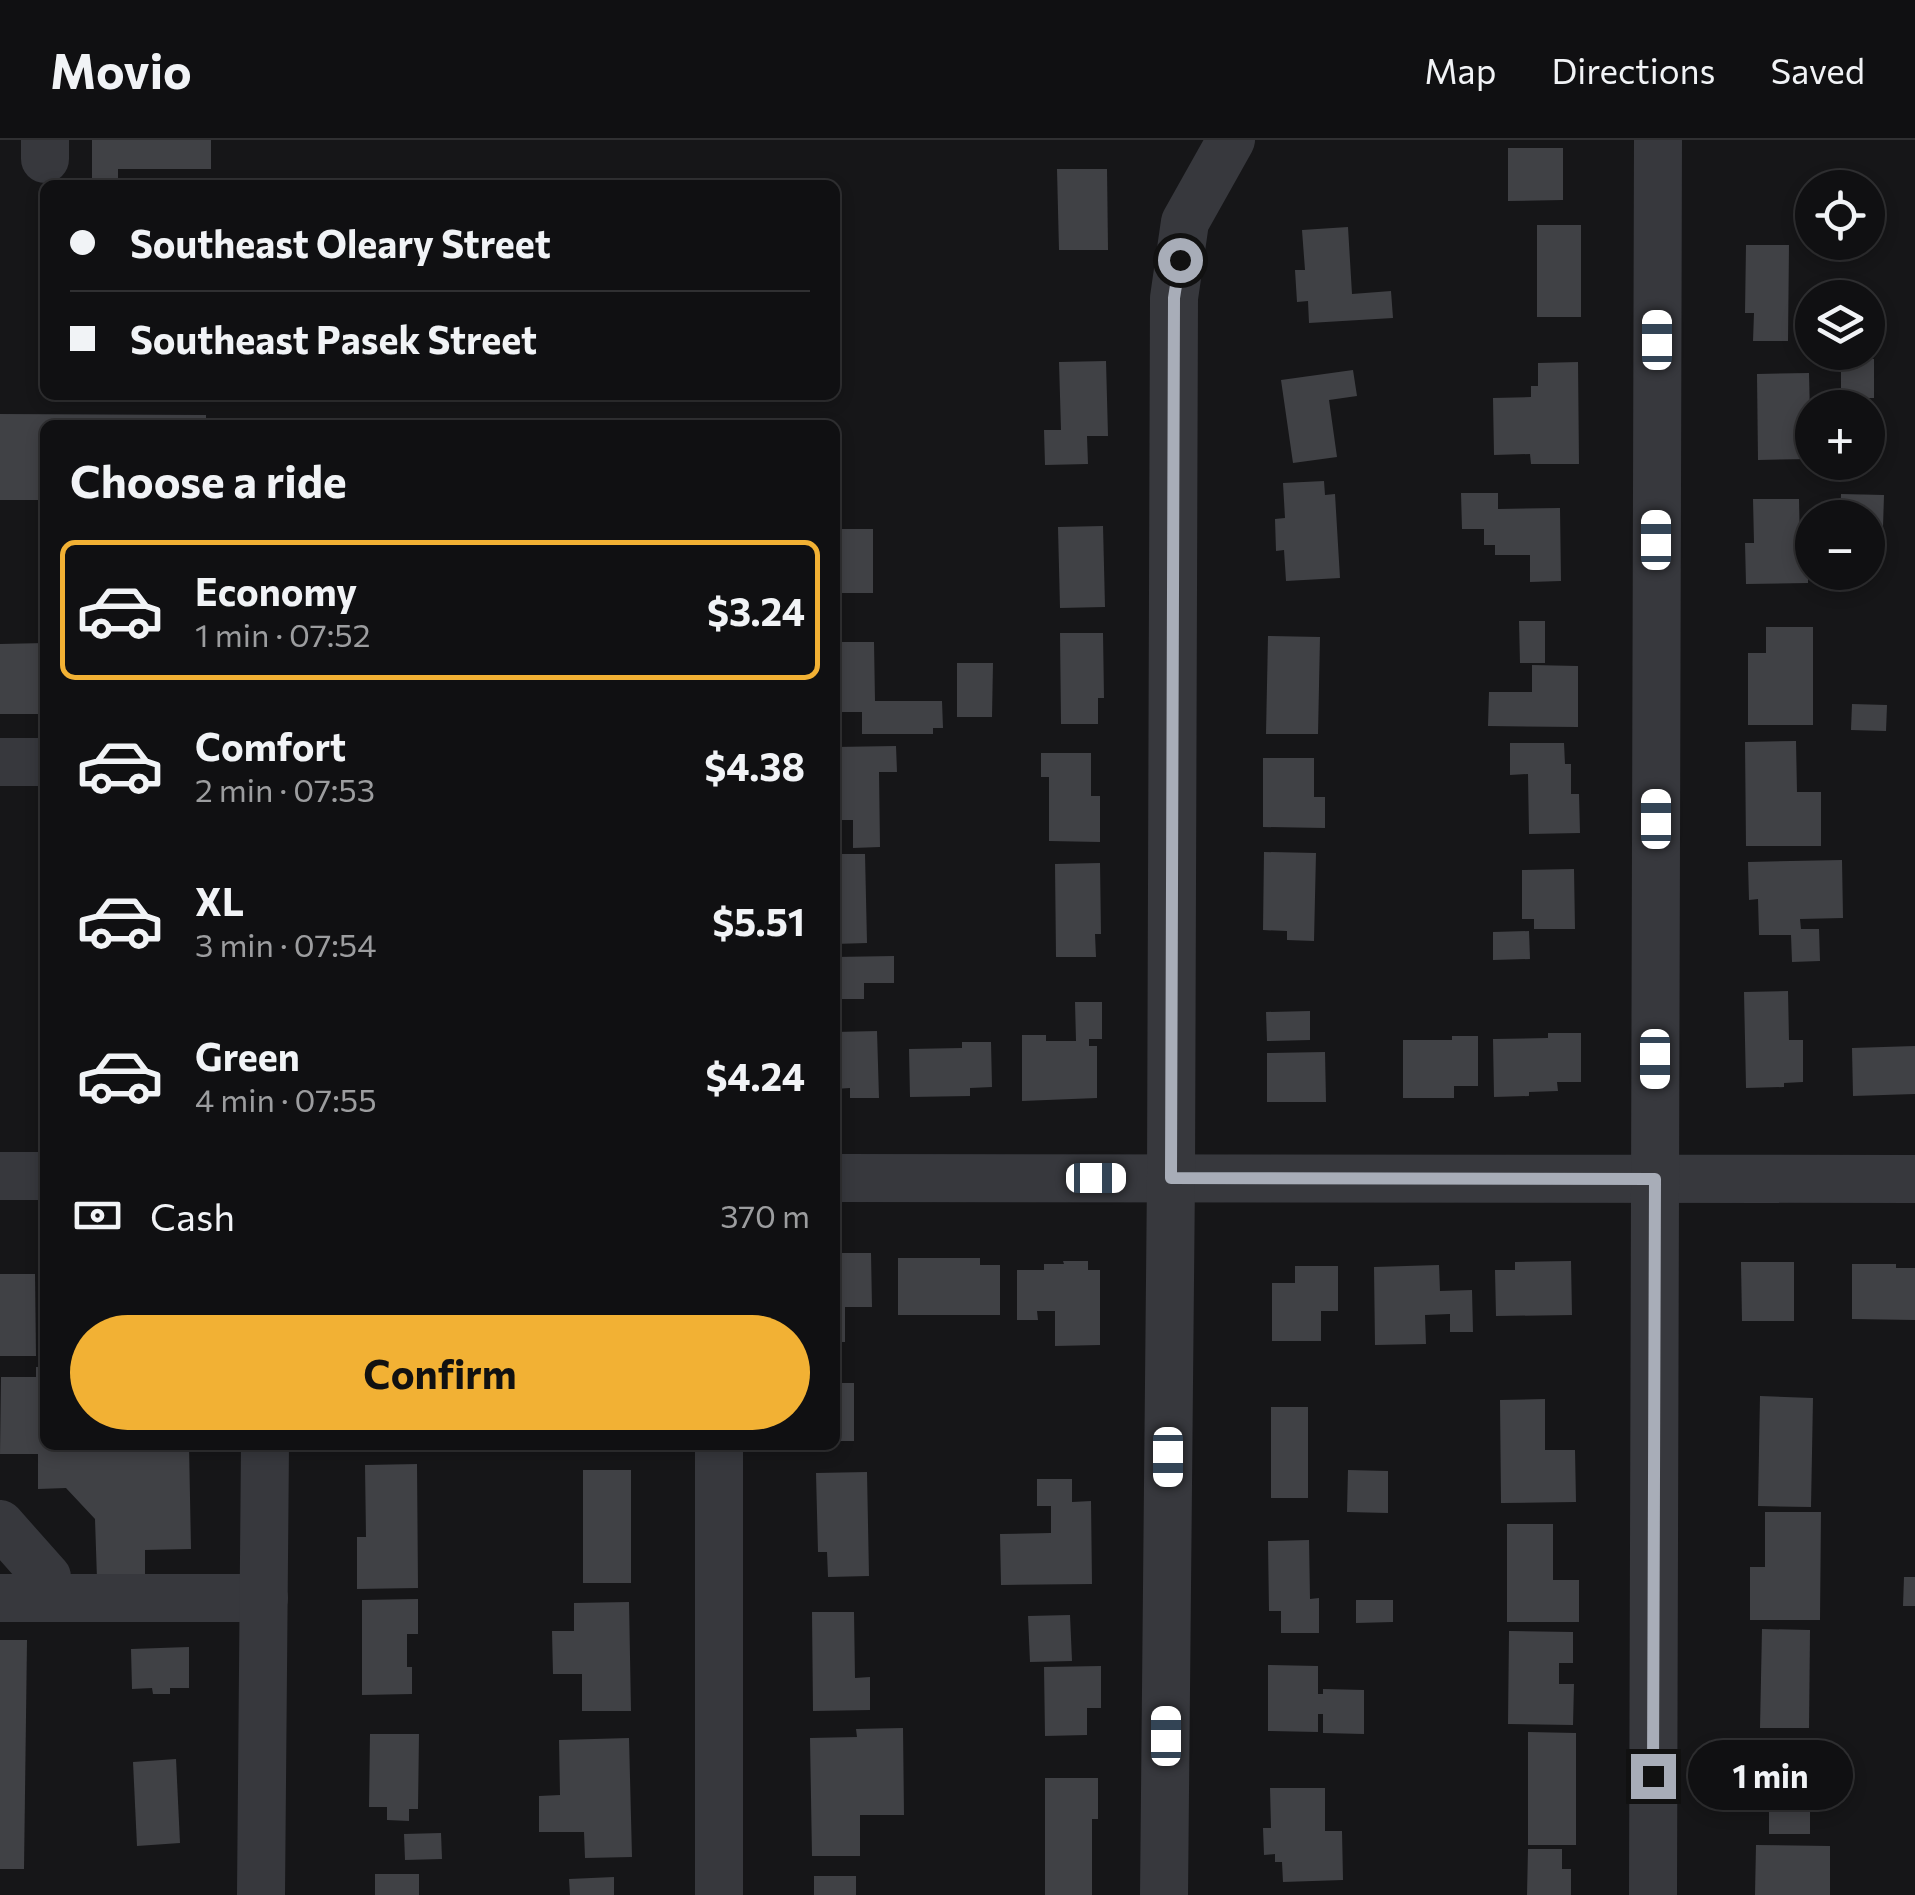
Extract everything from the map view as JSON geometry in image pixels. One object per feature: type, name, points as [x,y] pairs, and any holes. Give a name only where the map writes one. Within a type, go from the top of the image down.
[{"type":"street","points":[[1164,1895],[1174,298],[1186,222],[1230,140]]},
{"type":"street","points":[[1653,1895],[1658,140]]},
{"type":"street","points":[[0,762],[40,762]]},
{"type":"street","points":[[0,1176],[40,1176]]},
{"type":"street","points":[[840,1178],[1915,1179]]},
{"type":"street","points":[[261,1895],[265,1450]]},
{"type":"street","points":[[718,1895],[719,1450]]},
{"type":"street","points":[[0,1524],[47,1576],[23,1598]]},
{"type":"street","points":[[23,1598],[264,1598]]},
{"type":"building","points":[[92,140],[211,140],[211,169],[118,169],[118,180],[92,180]]},
{"type":"building","points":[[1508,148],[1563,148],[1563,200],[1508,201]]},
{"type":"building","points":[[1057,169],[1107,169],[1108,250],[1059,250]]},
{"type":"building","points":[[1537,225],[1581,225],[1581,317],[1537,317]]},
{"type":"building","points":[[1348,227],[1352,294],[1391,291],[1393,318],[1309,323],[1308,301],[1297,302],[1295,270],[1305,270],[1302,230]]},
{"type":"building","points":[[1746,245],[1789,245],[1788,341],[1753,341],[1754,313],[1745,313]]},
{"type":"building","points":[[1106,361],[1108,436],[1087,436],[1088,464],[1045,465],[1044,430],[1061,430],[1059,362]]},
{"type":"building","points":[[1578,362],[1579,464],[1531,464],[1530,454],[1494,455],[1493,398],[1531,397],[1531,386],[1538,386],[1538,363]]},
{"type":"building","points":[[1353,370],[1357,396],[1329,400],[1337,457],[1293,463],[1281,380]]},
{"type":"building","points":[[1841,370],[1874,370],[1874,390],[1841,390]]},
{"type":"building","points":[[1809,373],[1809,390],[1795,390],[1795,459],[1758,460],[1757,374]]},
{"type":"building","points":[[0,414],[206,415],[206,420],[40,420],[40,500],[0,500]]},
{"type":"building","points":[[1324,481],[1325,495],[1335,494],[1340,578],[1286,581],[1284,550],[1276,551],[1275,519],[1285,518],[1283,483]]},
{"type":"building","points":[[1461,493],[1498,493],[1498,509],[1560,508],[1561,581],[1530,582],[1530,555],[1495,555],[1495,545],[1484,545],[1484,529],[1462,529]]},
{"type":"building","points":[[1841,494],[1884,495],[1884,500],[1841,500]]},
{"type":"building","points":[[1753,499],[1799,499],[1795,500],[1795,583],[1746,584],[1745,543],[1754,543]]},
{"type":"building","points":[[1103,526],[1105,607],[1060,608],[1058,527]]},
{"type":"building","points":[[840,529],[873,529],[873,593],[840,593]]},
{"type":"building","points":[[1519,621],[1545,621],[1545,663],[1520,663]]},
{"type":"building","points":[[1766,627],[1813,627],[1813,725],[1748,725],[1748,653],[1766,653]]},
{"type":"building","points":[[1060,633],[1103,633],[1104,698],[1098,698],[1098,724],[1061,724]]},
{"type":"building","points":[[1268,636],[1320,637],[1318,734],[1266,734]]},
{"type":"building","points":[[840,642],[874,642],[875,701],[942,701],[943,728],[933,728],[933,734],[862,734],[862,712],[840,712]]},
{"type":"building","points":[[40,643],[40,714],[0,714],[0,644]]},
{"type":"building","points":[[957,663],[993,663],[992,717],[957,717]]},
{"type":"building","points":[[1532,665],[1578,666],[1578,727],[1488,726],[1489,692],[1532,692]]},
{"type":"building","points":[[1852,704],[1887,705],[1886,731],[1851,730]]},
{"type":"building","points":[[1796,741],[1797,792],[1821,792],[1821,846],[1746,846],[1745,742]]},
{"type":"building","points":[[1510,743],[1564,743],[1565,764],[1571,764],[1571,794],[1579,794],[1580,833],[1529,834],[1528,774],[1510,775]]},
{"type":"building","points":[[896,746],[897,772],[879,772],[880,847],[853,848],[853,820],[840,820],[840,747]]},
{"type":"building","points":[[1041,753],[1091,753],[1091,796],[1100,796],[1100,842],[1049,841],[1049,777],[1041,777]]},
{"type":"building","points":[[1263,758],[1314,758],[1314,797],[1325,797],[1325,828],[1263,827]]},
{"type":"building","points":[[1264,852],[1316,853],[1314,941],[1287,940],[1287,931],[1263,930]]},
{"type":"building","points":[[840,854],[865,854],[867,943],[840,944]]},
{"type":"building","points":[[1842,860],[1843,918],[1800,919],[1801,929],[1819,929],[1820,961],[1792,962],[1791,935],[1759,935],[1758,899],[1749,900],[1748,862]]},
{"type":"building","points":[[1100,863],[1101,934],[1095,934],[1096,957],[1056,957],[1055,864]]},
{"type":"building","points":[[1574,869],[1575,929],[1534,929],[1534,919],[1522,919],[1522,870]]},
{"type":"building","points":[[1529,931],[1530,959],[1493,960],[1493,932]]},
{"type":"building","points":[[894,956],[894,983],[864,983],[864,999],[840,999],[840,957]]},
{"type":"building","points":[[1788,991],[1789,1040],[1803,1040],[1803,1082],[1746,1088],[1744,992]]},
{"type":"building","points":[[1075,1002],[1102,1002],[1102,1039],[1089,1039],[1089,1046],[1097,1046],[1097,1098],[1022,1101],[1022,1035],[1046,1035],[1046,1041],[1076,1041]]},
{"type":"building","points":[[1310,1011],[1310,1040],[1267,1041],[1266,1012]]},
{"type":"building","points":[[877,1031],[879,1098],[850,1098],[850,1088],[840,1089],[840,1032]]},
{"type":"building","points":[[1548,1033],[1581,1033],[1581,1082],[1557,1082],[1558,1091],[1529,1092],[1529,1096],[1494,1097],[1493,1039],[1548,1038]]},
{"type":"building","points":[[1452,1036],[1478,1036],[1478,1086],[1454,1086],[1454,1098],[1403,1098],[1403,1040],[1452,1040]]},
{"type":"building","points":[[962,1042],[991,1042],[992,1087],[970,1088],[970,1096],[910,1097],[909,1049],[962,1048]]},
{"type":"building","points":[[1915,1046],[1915,1094],[1853,1096],[1852,1048]]},
{"type":"building","points":[[1325,1052],[1326,1102],[1267,1102],[1267,1053]]},
{"type":"building","points":[[840,1253],[871,1253],[872,1307],[845,1307],[845,1342],[840,1342]]},
{"type":"building","points":[[898,1258],[980,1258],[980,1265],[1000,1265],[1000,1315],[898,1315]]},
{"type":"building","points":[[1063,1261],[1088,1261],[1088,1270],[1100,1270],[1100,1345],[1055,1346],[1055,1311],[1037,1311],[1038,1320],[1017,1320],[1017,1270],[1044,1270],[1044,1264],[1064,1264]]},
{"type":"building","points":[[1571,1261],[1572,1315],[1496,1316],[1495,1270],[1515,1270],[1515,1262]]},
{"type":"building","points":[[1741,1262],[1794,1262],[1794,1321],[1742,1321]]},
{"type":"building","points":[[1852,1264],[1915,1268],[1915,1320],[1852,1319]]},
{"type":"building","points":[[1439,1265],[1440,1291],[1472,1290],[1473,1332],[1450,1332],[1450,1314],[1425,1315],[1426,1344],[1375,1345],[1374,1267]]},
{"type":"building","points":[[1295,1266],[1338,1266],[1338,1311],[1321,1311],[1321,1341],[1272,1341],[1272,1283],[1295,1283]]},
{"type":"building","points":[[0,1274],[35,1274],[36,1356],[0,1356]]},
{"type":"building","points":[[36,1367],[40,1367],[40,1450],[189,1450],[191,1549],[145,1550],[145,1578],[97,1579],[95,1519],[66,1488],[38,1489],[38,1454],[0,1454],[1,1377],[36,1377]]},
{"type":"building","points":[[840,1383],[854,1383],[854,1441],[840,1441]]},
{"type":"building","points":[[1760,1396],[1813,1398],[1811,1507],[1758,1506]]},
{"type":"building","points":[[1545,1399],[1545,1450],[1575,1450],[1576,1502],[1501,1503],[1500,1400]]},
{"type":"building","points":[[1271,1407],[1308,1407],[1308,1498],[1271,1498]]},
{"type":"building","points":[[417,1464],[418,1588],[357,1589],[357,1537],[366,1537],[365,1465]]},
{"type":"building","points":[[583,1470],[631,1470],[631,1583],[583,1583]]},
{"type":"building","points":[[1348,1470],[1388,1471],[1388,1513],[1347,1512]]},
{"type":"building","points":[[867,1472],[869,1576],[828,1577],[827,1552],[818,1552],[816,1473]]},
{"type":"building","points":[[1037,1479],[1072,1479],[1072,1502],[1091,1501],[1092,1584],[1001,1585],[1000,1534],[1051,1533],[1051,1506],[1037,1506]]},
{"type":"building","points":[[1765,1512],[1821,1512],[1820,1620],[1750,1620],[1750,1567],[1765,1567]]},
{"type":"building","points":[[1507,1524],[1553,1524],[1553,1580],[1579,1580],[1579,1622],[1507,1622]]},
{"type":"building","points":[[1309,1540],[1310,1599],[1319,1598],[1319,1633],[1281,1633],[1281,1611],[1269,1611],[1268,1541]]},
{"type":"building","points":[[1904,1577],[1915,1577],[1915,1606],[1903,1606]]},
{"type":"building","points":[[418,1599],[418,1634],[407,1634],[412,1694],[362,1695],[362,1600]]},
{"type":"building","points":[[1356,1600],[1393,1600],[1393,1622],[1356,1623]]},
{"type":"building","points":[[629,1602],[631,1711],[582,1711],[582,1674],[553,1674],[552,1631],[574,1631],[574,1603]]},
{"type":"building","points":[[812,1612],[854,1612],[855,1678],[870,1677],[870,1710],[813,1711]]},
{"type":"building","points":[[1070,1615],[1072,1661],[1030,1662],[1028,1616]]},
{"type":"building","points":[[1762,1629],[1810,1630],[1809,1728],[1760,1728]]},
{"type":"building","points":[[1509,1631],[1573,1632],[1573,1663],[1559,1663],[1559,1684],[1574,1684],[1573,1725],[1508,1724]]},
{"type":"building","points":[[0,1640],[27,1640],[24,1869],[0,1869]]},
{"type":"building","points":[[189,1647],[189,1688],[170,1688],[170,1694],[153,1694],[152,1688],[132,1689],[131,1649]]},
{"type":"building","points":[[1268,1665],[1318,1666],[1318,1694],[1323,1694],[1323,1689],[1364,1690],[1364,1734],[1323,1733],[1323,1714],[1318,1714],[1318,1732],[1268,1731]]},
{"type":"building","points":[[1101,1666],[1101,1708],[1087,1708],[1087,1735],[1045,1736],[1044,1667]]},
{"type":"building","points":[[903,1728],[904,1815],[860,1815],[860,1856],[812,1856],[810,1738],[857,1737],[856,1729]]},
{"type":"building","points":[[1528,1732],[1576,1733],[1576,1845],[1528,1845]]},
{"type":"building","points":[[370,1734],[419,1734],[418,1809],[409,1809],[409,1821],[387,1820],[387,1807],[369,1807]]},
{"type":"building","points":[[629,1738],[632,1857],[585,1858],[584,1832],[539,1832],[539,1796],[560,1795],[559,1740]]},
{"type":"building","points":[[1757,1741],[1810,1741],[1810,1834],[1769,1834],[1769,1802],[1758,1802]]},
{"type":"building","points":[[176,1759],[180,1843],[137,1846],[133,1762]]},
{"type":"building","points":[[1045,1778],[1098,1778],[1098,1819],[1092,1819],[1092,1895],[1045,1895]]},
{"type":"building","points":[[1270,1788],[1325,1788],[1325,1831],[1342,1831],[1343,1880],[1283,1882],[1282,1862],[1275,1862],[1275,1854],[1264,1855],[1263,1828],[1271,1828]]},
{"type":"building","points":[[441,1833],[442,1859],[405,1860],[404,1834]]},
{"type":"building","points":[[1756,1845],[1830,1846],[1830,1895],[1755,1895]]},
{"type":"building","points":[[1528,1849],[1562,1849],[1562,1869],[1571,1869],[1571,1895],[1527,1895]]},
{"type":"building","points":[[375,1874],[419,1874],[419,1895],[375,1895]]},
{"type":"building","points":[[814,1876],[856,1876],[856,1895],[814,1895]]},
{"type":"building","points":[[614,1877],[614,1895],[570,1895],[569,1879]]},
{"type":"route","points":[[1180,260],[1174,298],[1171,1178],[1655,1179],[1653,1776]]}]
